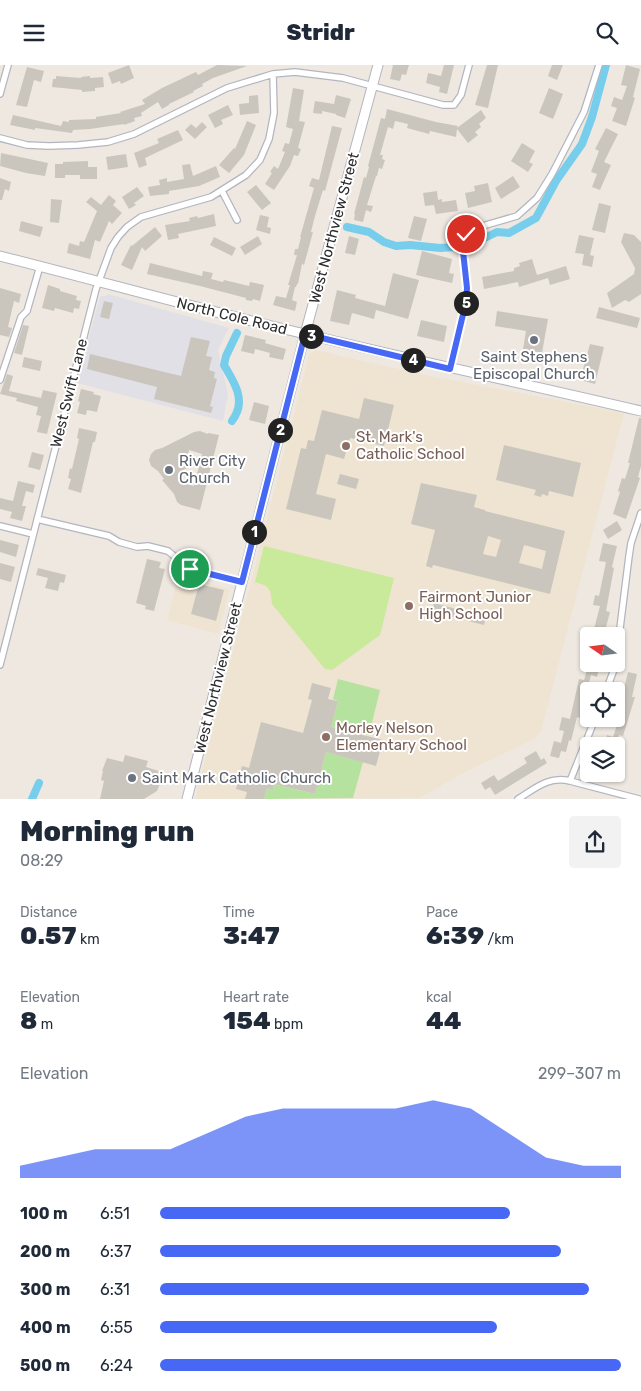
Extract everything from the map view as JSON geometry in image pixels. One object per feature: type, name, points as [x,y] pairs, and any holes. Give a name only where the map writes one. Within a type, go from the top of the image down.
[{"type":"street","points":[[0,94],[8,65]]},
{"type":"street","name":"West Northview Street","points":[[187,799],[305,334],[378,65]]},
{"type":"street","points":[[0,138],[27,145],[49,146],[108,141],[134,134],[227,88],[273,74],[295,72],[343,78],[443,105],[454,105],[461,95],[469,65]]},
{"type":"street","points":[[450,369],[466,302],[467,288],[462,242],[466,234],[472,229],[517,216],[537,198],[552,174],[584,112],[599,65]]},
{"type":"street","name":"West Swift Lane","points":[[0,665],[96,289],[111,248],[127,227],[141,217],[211,197],[246,175],[260,160],[270,139],[274,113],[273,74]]},
{"type":"street","points":[[222,191],[237,220]]},
{"type":"street","name":"North Cole Road","points":[[0,257],[450,369],[532,385],[641,411]]},
{"type":"street","points":[[0,380],[21,317],[26,311],[40,266]]},
{"type":"street","points":[[620,627],[631,543],[641,513]]},
{"type":"street","points":[[37,519],[109,537],[136,547],[148,546],[168,551],[190,569],[242,582]]},
{"type":"street","points":[[0,526],[33,534]]},
{"type":"street","points":[[570,781],[592,727]]},
{"type":"street","points":[[518,799],[543,783],[561,779],[615,796],[639,799]]},
{"type":"shaded area","points":[[108,294],[229,328],[218,350],[228,394],[223,421],[77,383],[99,300],[101,296]]},
{"type":"shaded area","name":"Fairmont Junior High School","points":[[315,350],[425,375],[624,413],[541,731],[534,739],[463,773],[420,798],[195,799],[309,355]]},
{"type":"shaded area","points":[[178,576],[230,589],[218,634],[167,620]]},
{"type":"green space","points":[[264,546],[394,578],[380,635],[332,670],[325,669],[272,604],[269,589],[255,582]]},
{"type":"green space","points":[[338,679],[380,690],[369,735],[331,727],[338,701],[333,699]]},
{"type":"green space","points":[[326,752],[363,762],[353,798],[264,799],[267,788],[273,790],[274,784],[315,794]]},
{"type":"building","points":[[129,65],[134,78],[121,84],[120,81],[112,84],[108,73]]},
{"type":"building","points":[[217,65],[247,66],[213,78],[202,84],[203,86],[194,92],[162,109],[158,102],[141,113],[142,116],[134,118],[135,121],[124,125],[73,130],[72,133],[35,128],[35,130],[10,125],[13,115],[61,126],[63,121],[96,119],[96,117],[121,113],[145,104],[142,100],[162,88],[196,72],[198,75]]},
{"type":"building","points":[[393,65],[409,65],[406,75],[402,74],[400,81],[390,79]]},
{"type":"building","points":[[444,65],[454,65],[447,94],[439,92],[440,87],[426,83],[428,73],[441,76]]},
{"type":"building","points":[[487,65],[498,65],[488,108],[475,105]]},
{"type":"building","points":[[552,65],[563,65],[557,80],[548,76]]},
{"type":"building","points":[[626,65],[640,69],[633,97],[635,98],[626,126],[612,121],[617,108],[611,106],[614,97],[622,100],[627,86],[621,85]]},
{"type":"building","points":[[27,67],[44,71],[41,82],[34,80],[27,107],[16,105]]},
{"type":"building","points":[[56,76],[103,77],[104,87],[95,88],[95,91],[82,92],[82,90],[52,87],[53,79],[56,79]]},
{"type":"building","points":[[293,88],[304,90],[299,121],[305,122],[298,148],[301,149],[298,156],[294,155],[290,166],[274,190],[265,184],[274,166],[278,169],[285,152],[282,151],[285,143],[289,144],[293,129],[286,127]]},
{"type":"building","points":[[549,88],[563,94],[553,119],[539,113]]},
{"type":"building","points":[[258,95],[259,113],[240,115],[239,104],[249,103],[249,96]]},
{"type":"building","points":[[336,95],[351,99],[345,118],[322,111],[322,114],[313,113],[315,101],[334,104]]},
{"type":"building","points":[[228,105],[233,115],[221,120],[223,124],[215,128],[208,115]]},
{"type":"building","points":[[387,109],[458,126],[457,128],[481,110],[486,118],[479,124],[481,127],[475,132],[478,135],[468,143],[457,129],[456,137],[430,131],[429,134],[407,128],[408,124],[395,121],[393,129],[388,127],[380,155],[383,155],[382,159],[385,160],[382,169],[379,168],[367,205],[373,206],[371,212],[366,210],[363,222],[354,220],[354,214],[364,177],[366,178],[381,118],[385,119]]},
{"type":"building","points":[[247,121],[256,125],[244,155],[229,173],[219,165],[235,149]]},
{"type":"building","points":[[202,122],[207,127],[195,139],[185,130],[191,124],[196,128]]},
{"type":"building","points":[[332,126],[342,128],[325,191],[323,190],[315,216],[311,232],[313,232],[304,265],[302,264],[298,284],[295,287],[292,300],[297,302],[295,311],[273,305],[276,296],[286,298],[297,255],[294,255],[295,249],[298,249],[314,188],[309,186],[312,178],[319,180]]},
{"type":"building","points":[[606,128],[618,134],[604,162],[611,165],[600,190],[592,187],[597,174],[591,172],[599,151],[595,149]]},
{"type":"building","points":[[178,130],[183,140],[145,158],[147,165],[139,168],[134,153],[159,143],[157,139]]},
{"type":"building","points":[[522,143],[535,151],[529,162],[533,164],[528,172],[511,161]]},
{"type":"building","points":[[1,153],[48,163],[45,176],[0,166]]},
{"type":"building","points":[[126,154],[128,167],[108,170],[106,157]]},
{"type":"building","points":[[88,161],[88,167],[97,167],[97,179],[80,179],[80,175],[65,175],[65,178],[55,178],[55,164]]},
{"type":"building","points":[[190,164],[193,176],[216,166],[220,177],[199,186],[169,191],[169,194],[150,196],[148,187],[160,185],[159,180],[167,178],[167,182],[184,179],[182,165]]},
{"type":"building","points":[[513,176],[520,187],[501,199],[495,188]]},
{"type":"building","points":[[0,178],[11,182],[9,191],[5,189],[2,200],[0,200]]},
{"type":"building","points":[[488,183],[492,202],[468,208],[465,193],[475,191],[474,186]]},
{"type":"building","points":[[256,185],[271,203],[262,210],[247,192]]},
{"type":"building","points":[[137,187],[144,196],[134,203],[136,205],[129,209],[122,197]]},
{"type":"building","points":[[437,191],[438,200],[442,199],[442,202],[456,200],[458,211],[436,214],[434,205],[425,206],[423,193]]},
{"type":"building","points":[[109,195],[116,201],[113,205],[122,213],[112,224],[109,221],[100,242],[95,240],[90,259],[67,253],[69,243],[79,246],[80,241],[84,242],[97,211],[86,202],[91,197],[101,205]]},
{"type":"building","points":[[51,199],[62,200],[59,223],[50,222]]},
{"type":"building","points":[[599,203],[611,206],[605,233],[592,230]]},
{"type":"building","points":[[214,214],[216,226],[178,234],[179,238],[168,240],[165,225],[190,221],[189,218],[197,216],[198,218]]},
{"type":"building","points":[[260,215],[269,217],[267,227],[271,228],[270,234],[256,230]]},
{"type":"building","points":[[414,216],[427,219],[421,241],[408,238]]},
{"type":"building","points":[[21,221],[43,227],[40,237],[19,231]]},
{"type":"building","points":[[155,227],[162,236],[145,251],[142,247],[132,270],[121,265],[131,245]]},
{"type":"building","points":[[624,233],[634,235],[641,242],[641,294],[629,302],[625,300],[612,308],[607,293],[634,274],[635,268],[621,242]]},
{"type":"building","points":[[579,235],[594,238],[590,255],[594,256],[592,267],[582,265],[584,254],[575,253]]},
{"type":"building","points":[[258,236],[262,244],[245,255],[240,247]]},
{"type":"building","points":[[349,236],[359,239],[355,255],[345,253]]},
{"type":"building","points":[[214,237],[236,248],[232,256],[210,245]]},
{"type":"building","points":[[422,251],[452,259],[449,273],[454,274],[452,283],[416,275]]},
{"type":"building","points":[[532,259],[537,275],[566,266],[570,279],[550,285],[548,278],[519,287],[518,282],[484,289],[482,277],[514,271],[514,268],[520,266],[519,263]]},
{"type":"building","points":[[150,263],[202,276],[203,271],[213,273],[211,279],[223,282],[224,280],[249,286],[250,282],[264,285],[260,301],[246,300],[246,298],[147,274]]},
{"type":"building","points":[[393,273],[419,280],[408,319],[376,310],[374,319],[352,313],[349,325],[330,321],[337,290],[356,295],[355,298],[385,306]]},
{"type":"building","points":[[48,285],[77,296],[76,300],[81,301],[79,309],[74,308],[73,313],[55,308],[54,311],[42,308]]},
{"type":"building","points":[[0,288],[21,294],[19,303],[14,301],[8,327],[12,328],[9,337],[0,335]]},
{"type":"building","points":[[104,301],[113,303],[109,319],[100,317]]},
{"type":"building","points":[[599,307],[640,318],[637,328],[596,318]]},
{"type":"building","name":"Saint Stephens Episcopal Church","points":[[497,311],[548,319],[542,353],[523,349],[526,331],[495,326]]},
{"type":"building","points":[[421,320],[447,326],[444,342],[417,336]]},
{"type":"building","points":[[23,325],[29,326],[22,355],[14,353]]},
{"type":"building","points":[[245,335],[266,340],[265,343],[286,349],[283,360],[269,357],[270,353],[255,349],[254,354],[241,351]]},
{"type":"building","points":[[191,337],[210,341],[206,356],[212,357],[209,370],[215,372],[214,378],[217,379],[210,406],[213,407],[211,413],[154,399],[157,387],[87,369],[90,354],[181,376]]},
{"type":"building","points":[[590,344],[604,347],[595,384],[580,380]]},
{"type":"building","points":[[24,357],[42,361],[40,371],[22,367]]},
{"type":"building","points":[[7,374],[13,376],[9,391],[41,398],[43,390],[57,393],[47,434],[37,432],[41,416],[36,415],[38,407],[16,401],[17,398],[0,394]]},
{"type":"building","points":[[81,389],[101,396],[97,412],[87,410],[86,415],[77,413]]},
{"type":"building","points":[[364,398],[394,405],[384,446],[350,438],[344,459],[326,454],[316,494],[336,499],[331,520],[286,509],[301,448],[306,449],[308,440],[314,441],[322,410],[359,419]]},
{"type":"building","points":[[254,402],[269,406],[265,424],[249,420]]},
{"type":"building","points":[[639,418],[641,418],[641,466],[638,477],[640,478],[626,519],[613,514],[622,478],[625,479],[630,463],[628,463]]},
{"type":"building","points":[[79,428],[97,432],[81,493],[68,489],[71,479],[68,478],[70,468],[72,469],[79,439],[77,438]]},
{"type":"building","name":"River City Church","points":[[200,431],[219,435],[200,510],[181,505],[177,502],[174,494],[162,480],[164,479],[151,466],[149,460],[155,450]],"holes":[[[189,450],[202,454],[194,486],[181,482],[184,469],[186,469]]]},
{"type":"building","points":[[504,445],[581,463],[573,497],[549,491],[548,496],[542,494],[541,497],[534,495],[536,490],[496,480]]},
{"type":"building","points":[[32,452],[44,455],[40,470],[28,467]]},
{"type":"building","points":[[340,474],[359,479],[356,489],[337,484]]},
{"type":"building","points":[[18,481],[35,485],[33,493],[26,491],[22,506],[26,506],[22,521],[10,518],[12,512],[0,509],[0,498],[13,501]]},
{"type":"building","points":[[421,483],[477,495],[474,507],[485,511],[565,531],[550,594],[433,565],[432,568],[426,566],[435,530],[411,524]],"holes":[[[488,536],[501,540],[496,557],[483,554]],[[524,545],[546,551],[542,569],[519,563]]]},
{"type":"building","points":[[617,521],[622,530],[608,539],[603,530]]},
{"type":"building","points":[[0,540],[19,545],[16,557],[0,552]]},
{"type":"building","points":[[603,543],[617,546],[606,611],[610,612],[606,627],[595,627],[600,606],[593,605],[595,595],[599,596],[606,562],[599,561]]},
{"type":"building","points":[[147,559],[161,562],[159,568],[165,569],[154,611],[145,609],[146,606],[136,603]]},
{"type":"building","points":[[0,563],[15,567],[11,582],[0,579]]},
{"type":"building","points":[[38,568],[66,575],[64,583],[60,582],[58,591],[45,588],[48,578],[36,575]]},
{"type":"building","points":[[199,584],[224,590],[216,621],[191,614]]},
{"type":"building","points":[[434,603],[486,617],[484,625],[432,612]]},
{"type":"building","points":[[628,672],[637,674],[632,697],[635,697],[623,736],[613,737],[616,727],[625,727],[625,685]]},
{"type":"building","points":[[586,673],[598,673],[597,677],[591,675],[589,682],[580,682],[580,718],[577,717],[566,752],[561,751],[559,758],[550,756],[554,741],[561,743],[564,731],[559,730],[562,717],[570,719],[579,679],[584,680]]},
{"type":"building","points":[[312,683],[331,688],[328,699],[338,701],[331,727],[383,740],[376,766],[326,752],[315,794],[274,784],[273,790],[267,788],[264,799],[245,799],[247,792],[236,789],[242,766],[249,768],[261,722],[303,733],[312,700],[308,699]]},
{"type":"building","points":[[536,751],[541,760],[544,758],[547,763],[495,795],[490,787],[485,790],[481,783],[494,775],[498,781],[527,763],[524,758]]},
{"type":"building","name":"Saint Mark Catholic Church","points":[[125,755],[148,761],[146,767],[162,772],[161,775],[163,776],[157,791],[144,799],[100,799],[104,781],[101,780],[102,771],[107,758],[123,762]]},
{"type":"waterway","points":[[470,245],[497,232],[509,233],[536,218],[556,181],[582,144],[592,117],[606,65]]},
{"type":"waterway","points":[[347,227],[369,232],[384,242],[396,246],[455,247]]},
{"type":"waterway","points":[[232,421],[236,415],[239,401],[234,382],[224,365],[226,356],[237,333]]},
{"type":"waterway","points":[[32,799],[39,783]]},
{"type":"place","name":"Saint Stephens Episcopal Church","points":[[534,340]]},
{"type":"place","name":"St. Mark's Catholic School","points":[[346,446]]},
{"type":"place","name":"River City Church","points":[[169,470]]},
{"type":"place","name":"Fairmont Junior High School","points":[[409,606]]},
{"type":"place","name":"Morley Nelson Elementary School","points":[[326,737]]},
{"type":"place","name":"Saint Mark Catholic Church","points":[[132,778]]},
{"type":"route","points":[[190,569],[242,582],[305,334],[450,369],[466,302],[467,288],[462,242],[466,234]]}]
